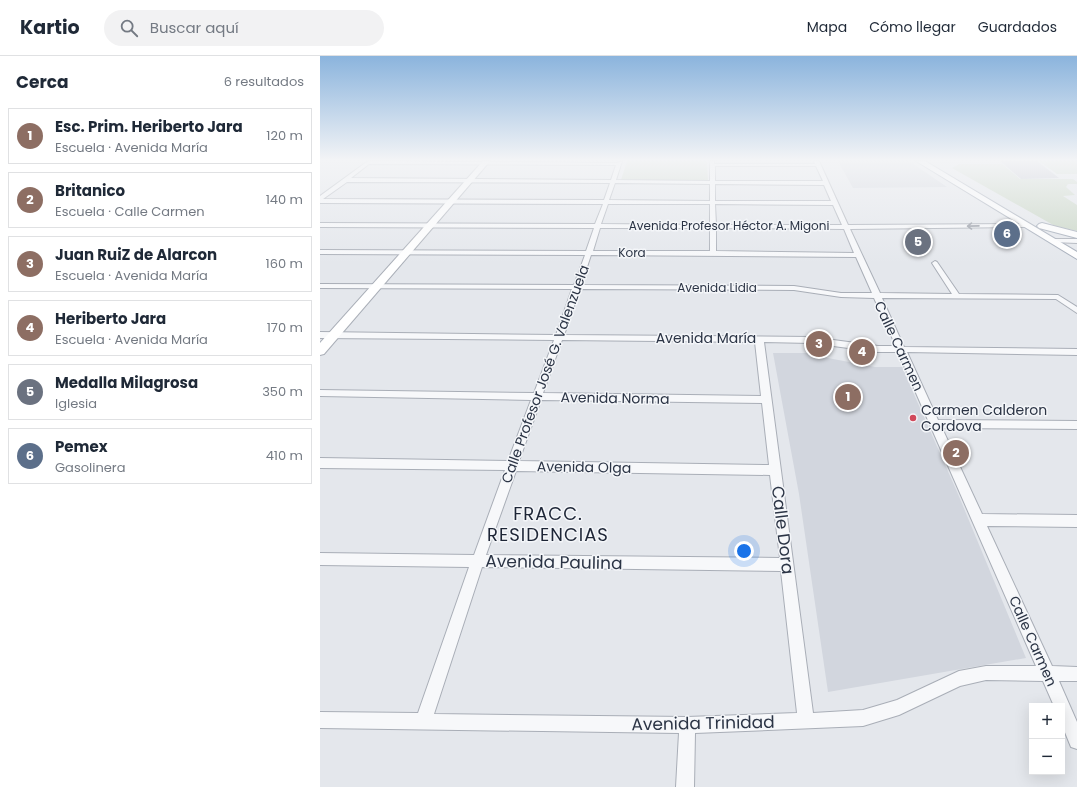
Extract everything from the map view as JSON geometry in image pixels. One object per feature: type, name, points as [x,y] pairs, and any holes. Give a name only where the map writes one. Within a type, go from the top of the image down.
[{"type":"main road","points":[[320,351],[458,195]]},
{"type":"main road","points":[[976,195],[1077,256]]},
{"type":"main road","points":[[989,195],[1042,226],[1075,241]]},
{"type":"street","name":"Calle Profesor José G. Valenzuela","points":[[423,722],[478,560],[577,287],[607,195]]},
{"type":"street","points":[[713,195],[713,253]]},
{"type":"street","name":"Calle Carmen","points":[[830,195],[1061,703]]},
{"type":"street","points":[[320,200],[834,203]]},
{"type":"street","name":"Avenida Profesor Héctor A. Migoni","points":[[320,225],[432,224],[845,227],[1026,225]]},
{"type":"street","points":[[1054,241],[1075,241]]},
{"type":"street","name":"Kora","points":[[320,252],[858,255]]},
{"type":"street","points":[[935,263],[957,296]]},
{"type":"street","name":"Avenida Lidia","points":[[320,286],[794,288],[841,295],[1058,297],[1077,311]]},
{"type":"street","name":"Avenida María","points":[[320,335],[811,340],[866,348],[901,350],[1077,352]]},
{"type":"street","name":"Calle Dora","points":[[759,339],[806,721]]},
{"type":"street","name":"Avenida Norma","points":[[320,393],[536,398],[767,400]]},
{"type":"street","points":[[935,424],[1077,425]]},
{"type":"street","name":"Avenida Olga","points":[[320,463],[776,470]]},
{"type":"street","points":[[978,520],[1077,521]]},
{"type":"street","name":"Avenida Paulina","points":[[320,559],[788,565]]},
{"type":"street","name":"Avenida Trinidad","points":[[320,720],[688,725],[863,718],[899,707],[959,679],[986,673],[1077,674]]},
{"type":"street","name":"Calle Carmen","points":[[1065,713],[1077,741]]},
{"type":"street","points":[[685,787],[688,725]]},
{"type":"shaded area","points":[[773,353],[812,353],[828,358],[875,367],[902,367],[958,494],[1026,658],[828,692],[799,494]]},
{"type":"green space","points":[[1000,195],[1074,195],[1063,196],[1077,205],[1077,231],[1055,226]]},
{"type":"place","name":"Pemex","points":[[1007,234]]},
{"type":"place","name":"Medalla Milagrosa","points":[[918,242]]},
{"type":"place","name":"Juan RuiZ de Alarcon","points":[[819,344]]},
{"type":"place","name":"Heriberto Jara","points":[[862,352]]},
{"type":"place","name":"Esc. Prim. Heriberto Jara","points":[[848,397]]},
{"type":"place","name":"Carmen Calderon Cordova","points":[[913,418]]},
{"type":"place","name":"Britanico","points":[[956,453]]},
{"type":"district","name":"FRACC. RESIDENCIAS","points":[[548,524]]}]
